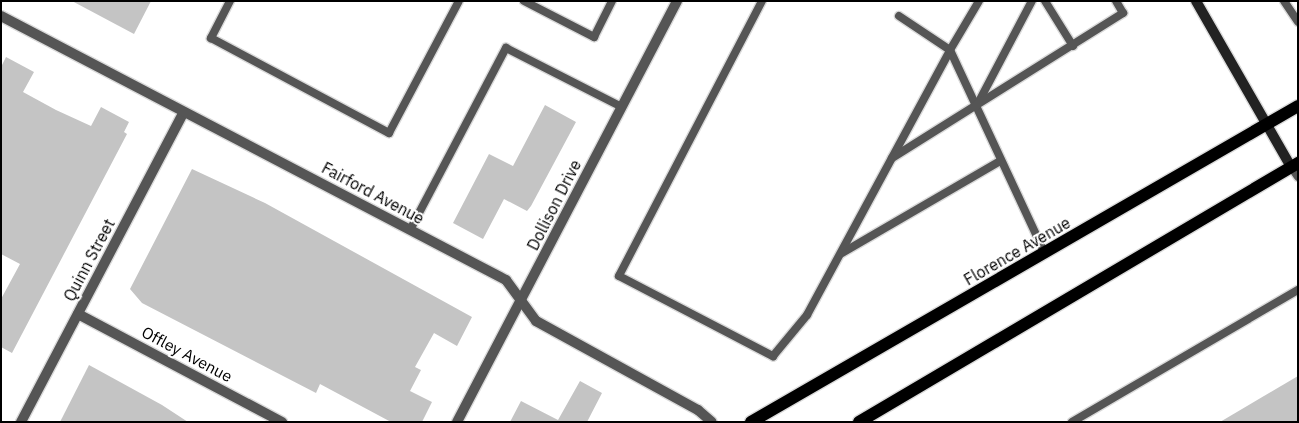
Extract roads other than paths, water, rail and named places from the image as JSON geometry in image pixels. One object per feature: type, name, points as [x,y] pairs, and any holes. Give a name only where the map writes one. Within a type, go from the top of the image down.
[{"type":"main road","points":[[859,422],[1296,169],[1266,124],[1196,1]]},
{"type":"main road","name":"Florence Avenue","points":[[751,422],[1045,254],[1298,106]]},
{"type":"street","name":"Dollison Drive","points":[[457,422],[677,1]]},
{"type":"street","name":"Fairford Avenue","points":[[1,16],[506,280],[536,321],[698,410],[712,422]]},
{"type":"street","name":"Quinn Street","points":[[21,422],[184,112]]},
{"type":"street","name":"Offley Avenue","points":[[78,314],[282,422]]},
{"type":"lane","points":[[230,1],[211,38],[389,133],[459,1]]},
{"type":"lane","points":[[524,1],[594,37],[612,1]]},
{"type":"lane","points":[[762,1],[619,276],[773,356],[808,315],[950,50],[979,1]]},
{"type":"lane","points":[[975,109],[1032,1]]},
{"type":"lane","points":[[1045,1],[1072,46]]},
{"type":"lane","points":[[892,158],[975,109],[1123,13],[1116,1]]},
{"type":"lane","points":[[1284,1],[1298,22]]},
{"type":"lane","points":[[899,16],[950,50],[975,109],[1045,254]]},
{"type":"lane","points":[[410,230],[506,48],[622,107]]},
{"type":"lane","points":[[841,253],[1000,161]]},
{"type":"lane","points":[[1072,422],[1298,290]]}]
